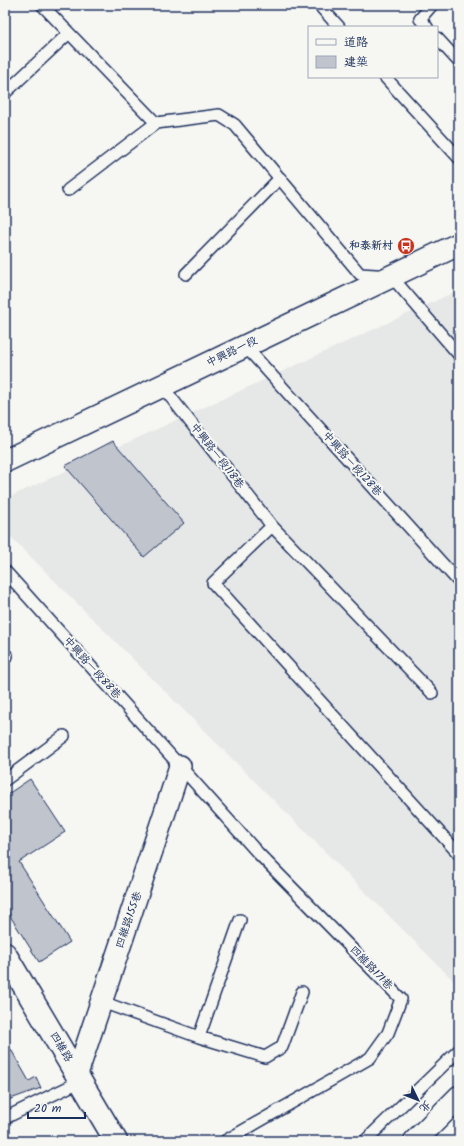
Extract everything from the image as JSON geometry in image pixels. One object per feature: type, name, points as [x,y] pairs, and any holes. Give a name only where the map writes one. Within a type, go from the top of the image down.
[{"type":"main road","name":"中興路一段","points":[[5,461],[459,244]]},
{"type":"main road","name":"四維路","points":[[5,954],[116,1141]]},
{"type":"main road","points":[[415,1141],[459,1097]]},
{"type":"street","name":"四維路155巷","points":[[79,1077],[102,1002],[180,766]]},
{"type":"lane","points":[[42,5],[156,123]]},
{"type":"lane","points":[[319,5],[338,26]]},
{"type":"lane","points":[[426,26],[420,19],[432,5]]},
{"type":"lane","points":[[5,93],[69,33]]},
{"type":"lane","points":[[438,39],[459,62]]},
{"type":"lane","points":[[386,78],[459,158]]},
{"type":"lane","points":[[68,190],[156,123],[219,115],[235,125],[360,274],[391,276],[459,355]]},
{"type":"lane","points":[[186,274],[280,178]]},
{"type":"lane","name":"中興路ㄧ段128巷","points":[[245,346],[459,582]]},
{"type":"lane","name":"中興路一段118巷","points":[[162,386],[272,526],[432,693]]},
{"type":"lane","points":[[272,526],[214,583],[459,854]]},
{"type":"lane","name":"中興路一段88巷","points":[[5,571],[180,766]]},
{"type":"lane","points":[[5,780],[64,736]]},
{"type":"lane","name":"四維路171巷","points":[[180,766],[258,853],[401,999],[388,1032],[370,1058],[225,1141]]},
{"type":"lane","points":[[199,1037],[240,920]]},
{"type":"lane","points":[[102,1002],[199,1037],[265,1057],[282,1047],[302,992]]},
{"type":"lane","points":[[365,1141],[459,1050]]},
{"type":"lane","points":[[5,1118],[79,1077]]},
{"type":"shaded area","points":[[459,290],[459,986],[5,531],[5,499]]},
{"type":"building","points":[[113,441],[184,523],[144,557],[65,466]]},
{"type":"building","points":[[30,779],[65,832],[19,862],[70,942],[39,962],[5,908],[5,796]]},
{"type":"building","points":[[5,1039],[29,1081],[36,1077],[41,1088],[5,1101]]},
{"type":"place","name":"和泰新村","points":[[406,246]]}]
